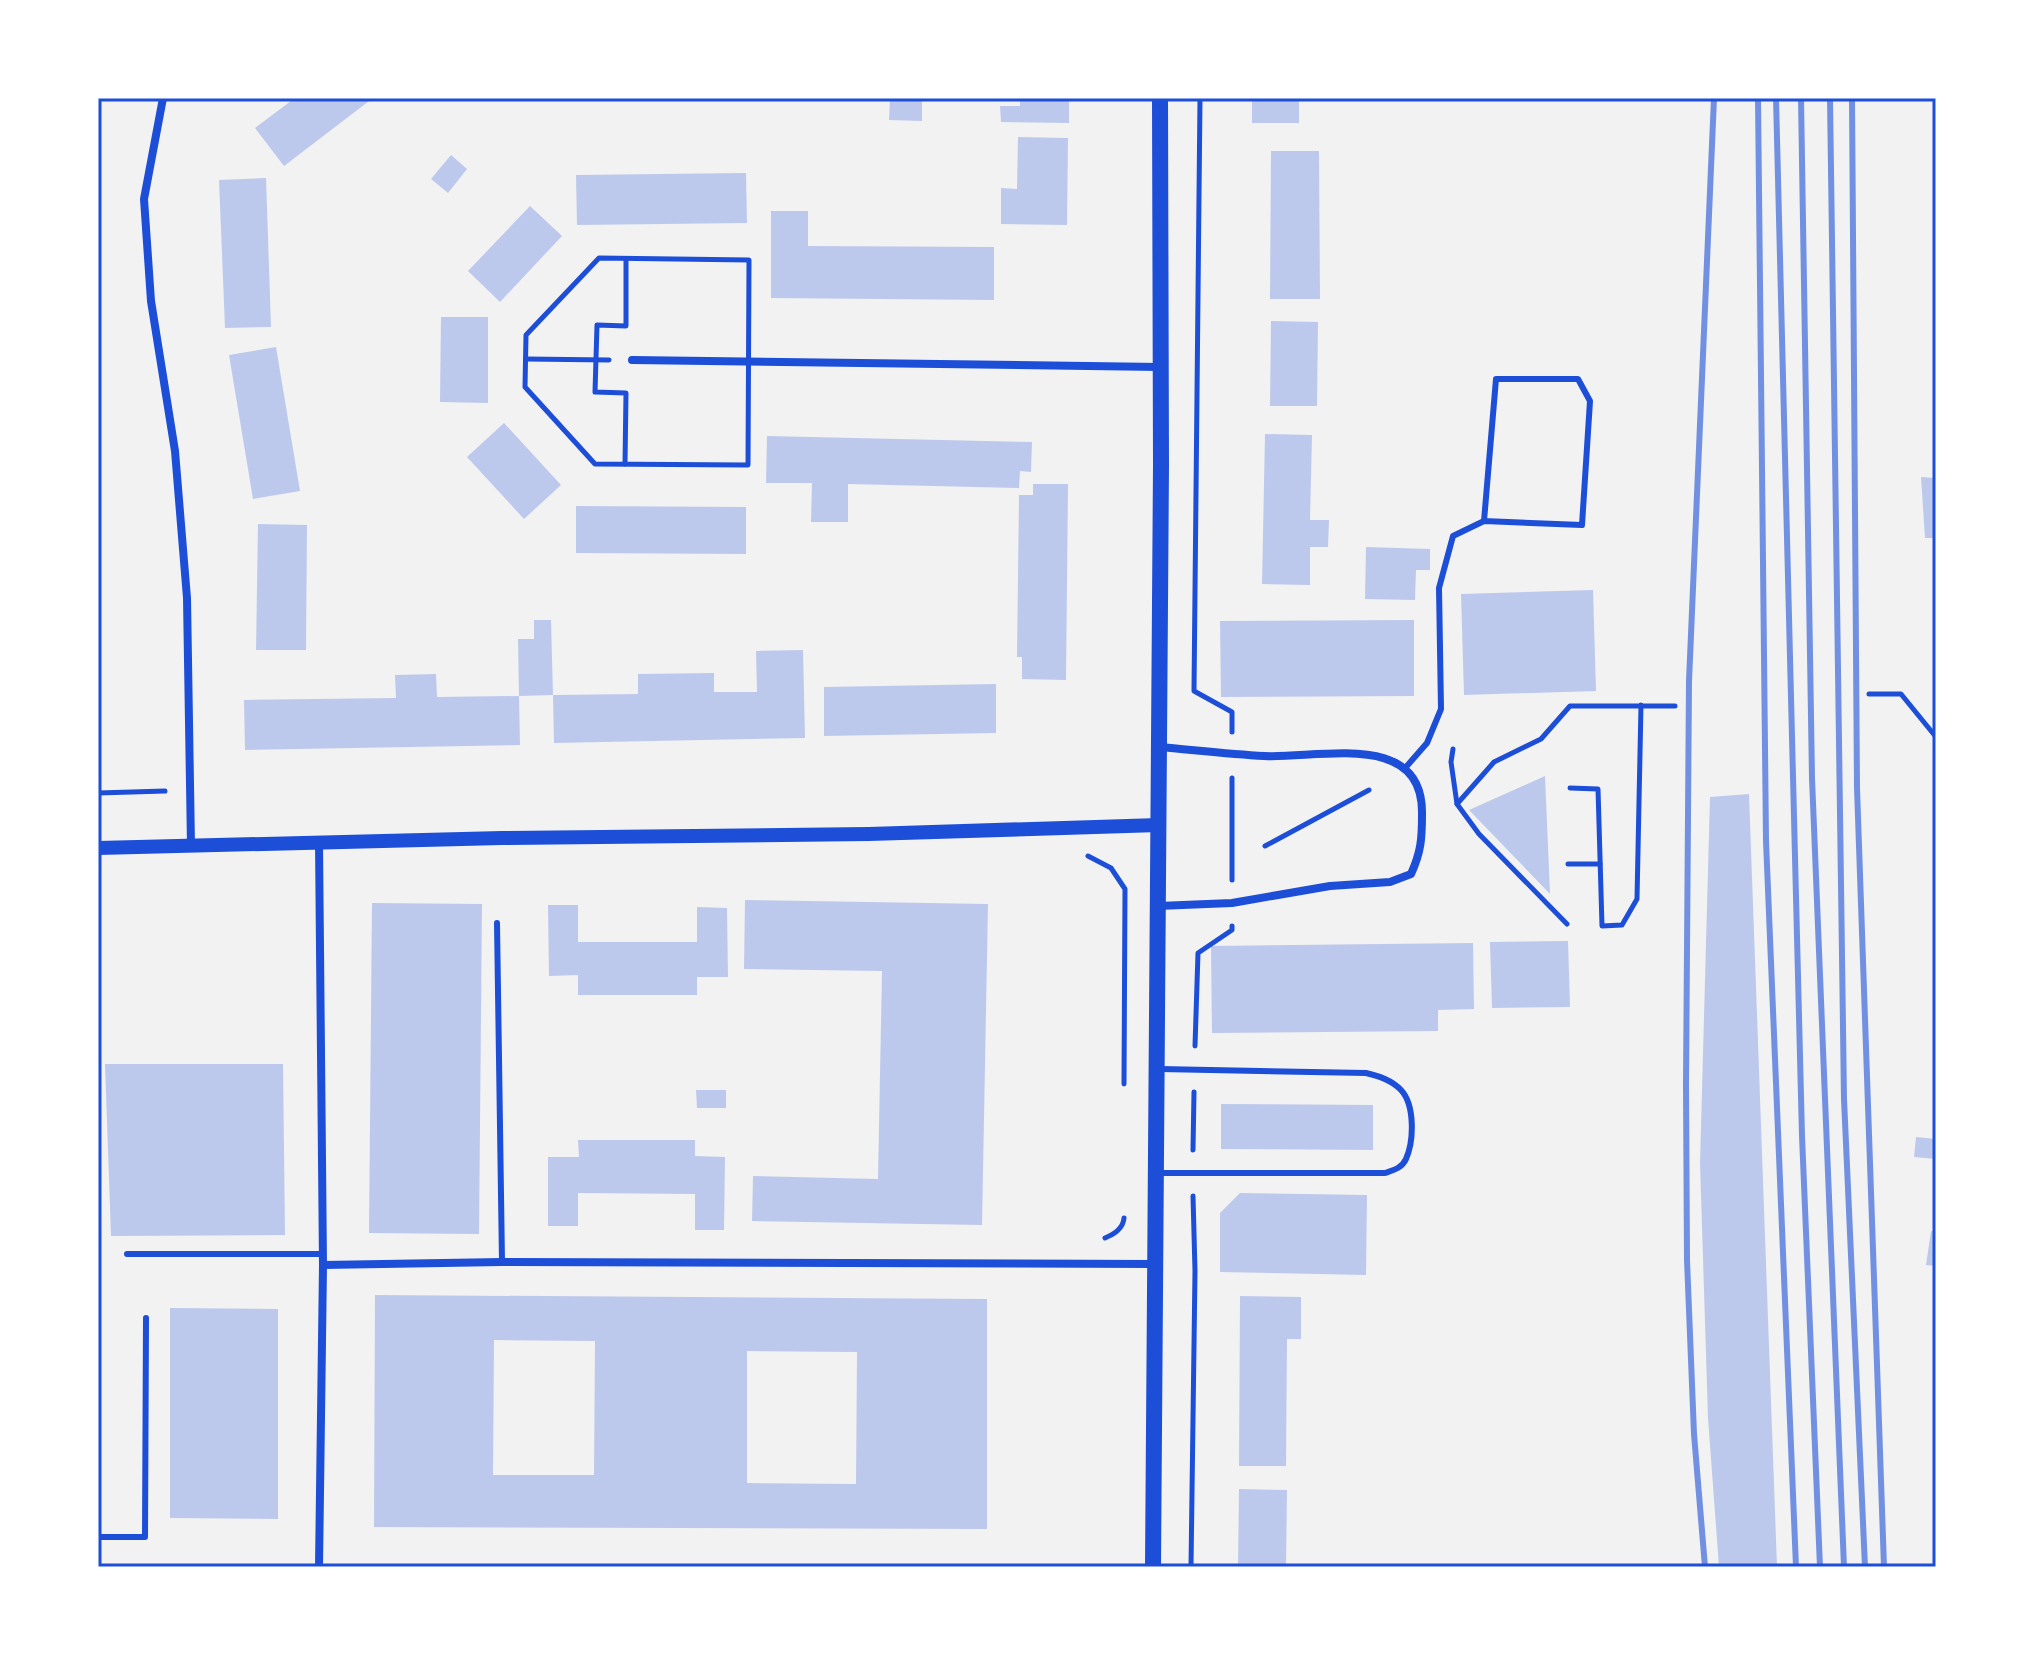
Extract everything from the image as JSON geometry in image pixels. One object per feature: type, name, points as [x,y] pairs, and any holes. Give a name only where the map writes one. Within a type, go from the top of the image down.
[{"type":"main road","points":[[1153,1567],[1159,825],[1160,98]]},
{"type":"street","points":[[163,98],[144,199],[151,301],[175,451],[187,598],[191,846]]},
{"type":"street","points":[[632,360],[1160,367]]},
{"type":"street","points":[[1158,906],[1232,903],[1330,886],[1390,882],[1411,874],[1421,850],[1422,804],[1417,781],[1406,767],[1378,755],[1263,756],[1159,747]]},
{"type":"street","points":[[98,848],[869,834],[1159,825]]},
{"type":"street","points":[[319,842],[323,1254],[319,1567]]},
{"type":"street","points":[[323,1265],[502,1262],[1154,1264]]},
{"type":"lane","points":[[1406,767],[1427,743],[1441,709],[1439,588],[1453,536],[1484,521],[1582,525],[1590,401],[1578,379],[1496,379],[1484,521]]},
{"type":"lane","points":[[497,923],[502,1262]]},
{"type":"lane","points":[[1155,1173],[1385,1173],[1400,1168],[1406,1159],[1411,1122],[1409,1103],[1403,1091],[1381,1076],[1366,1073],[1156,1069]]},
{"type":"lane","points":[[127,1254],[323,1254]]},
{"type":"lane","points":[[98,1537],[145,1537],[146,1318]]},
{"type":"path","points":[[1200,98],[1194,691],[1232,712],[1232,737]]},
{"type":"path","points":[[526,359],[632,360]]},
{"type":"path","points":[[1869,694],[1901,694],[1936,737]]},
{"type":"path","points":[[1570,788],[1598,789],[1602,926],[1622,925],[1637,899],[1641,705]]},
{"type":"path","points":[[1457,804],[1494,762],[1541,739],[1570,706],[1675,706]]},
{"type":"path","points":[[1455,735],[1451,762],[1457,804],[1479,834],[1567,924]]},
{"type":"path","points":[[1232,771],[1232,882]]},
{"type":"path","points":[[98,793],[190,790]]},
{"type":"path","points":[[1265,846],[1369,790]]},
{"type":"path","points":[[1075,856],[1089,856],[1111,868],[1125,889],[1124,1099]]},
{"type":"path","points":[[1568,864],[1600,864]]},
{"type":"path","points":[[1195,1043],[1198,953],[1232,930],[1232,918]]},
{"type":"path","points":[[1193,1148],[1194,1100]]},
{"type":"path","points":[[1191,1567],[1195,1271],[1193,1196]]},
{"type":"path","points":[[1102,1247],[1102,1239],[1116,1233],[1124,1223],[1125,1208]]},
{"type":"building","points":[[295,98],[373,98],[284,166],[255,128]]},
{"type":"building","points":[[890,98],[922,98],[922,121],[889,120]]},
{"type":"building","points":[[1020,98],[1069,98],[1069,123],[1001,122],[1000,106],[1020,106]]},
{"type":"building","points":[[1252,98],[1299,98],[1299,123],[1252,123]]},
{"type":"building","points":[[1018,137],[1068,138],[1067,225],[1001,224],[1001,188],[1017,189]]},
{"type":"building","points":[[1271,151],[1319,151],[1320,299],[1270,299]]},
{"type":"building","points":[[451,155],[467,169],[448,193],[431,179]]},
{"type":"building","points":[[746,173],[747,223],[577,225],[576,175]]},
{"type":"building","points":[[266,178],[271,327],[225,328],[219,180]]},
{"type":"building","points":[[530,206],[562,236],[500,302],[468,271]]},
{"type":"building","points":[[771,211],[808,211],[808,246],[994,247],[994,300],[771,298]]},
{"type":"building","points":[[441,317],[488,317],[488,403],[440,402]]},
{"type":"building","points":[[1271,321],[1318,322],[1317,406],[1270,406]]},
{"type":"building","points":[[276,347],[300,491],[253,499],[229,355]]},
{"type":"building","points":[[504,423],[561,485],[524,519],[467,457]]},
{"type":"building","points":[[1265,434],[1312,435],[1310,520],[1329,520],[1328,547],[1310,547],[1310,585],[1262,584]]},
{"type":"building","points":[[767,436],[1032,442],[1031,472],[1020,471],[1019,488],[848,484],[848,522],[811,522],[812,483],[766,483]]},
{"type":"building","points":[[1921,477],[1936,478],[1936,538],[1925,538]]},
{"type":"building","points":[[1033,484],[1068,484],[1066,680],[1022,679],[1022,657],[1017,657],[1019,495],[1033,495]]},
{"type":"building","points":[[576,506],[746,507],[746,554],[576,553]]},
{"type":"building","points":[[258,524],[307,525],[306,650],[256,650]]},
{"type":"building","points":[[1366,547],[1430,549],[1430,570],[1416,570],[1415,600],[1365,599]]},
{"type":"building","points":[[1593,590],[1596,691],[1464,695],[1461,594]]},
{"type":"building","points":[[534,620],[551,620],[553,695],[519,696],[518,639],[534,639]]},
{"type":"building","points":[[1414,620],[1414,696],[1221,697],[1220,621]]},
{"type":"building","points":[[803,650],[805,738],[554,743],[553,695],[638,694],[638,674],[714,673],[714,692],[757,692],[756,651]]},
{"type":"building","points":[[436,674],[437,697],[519,696],[520,745],[245,750],[244,700],[396,698],[395,675]]},
{"type":"building","points":[[996,684],[996,733],[824,736],[824,687]]},
{"type":"building","points":[[1545,776],[1550,894],[1469,810]]},
{"type":"building","points":[[1749,794],[1777,1567],[1719,1567],[1708,1418],[1700,1163],[1710,797]]},
{"type":"building","points":[[745,900],[988,904],[982,1225],[752,1221],[753,1176],[878,1179],[882,971],[744,969]]},
{"type":"building","points":[[372,903],[482,904],[479,1234],[369,1233]]},
{"type":"building","points":[[548,905],[578,905],[578,942],[697,942],[697,907],[727,908],[728,977],[697,977],[697,995],[578,995],[578,975],[549,976]]},
{"type":"building","points":[[1568,941],[1570,1007],[1492,1008],[1490,942]]},
{"type":"building","points":[[1473,943],[1474,1009],[1438,1010],[1438,1031],[1212,1033],[1211,946]]},
{"type":"building","points":[[105,1064],[283,1064],[285,1235],[111,1236]]},
{"type":"building","points":[[696,1090],[726,1090],[726,1108],[697,1108]]},
{"type":"building","points":[[1221,1104],[1373,1105],[1373,1150],[1221,1149]]},
{"type":"building","points":[[1916,1137],[1936,1139],[1936,1159],[1914,1157]]},
{"type":"building","points":[[578,1140],[695,1140],[695,1156],[725,1157],[724,1230],[695,1230],[695,1194],[578,1193],[578,1226],[548,1226],[548,1157],[579,1157]]},
{"type":"building","points":[[1240,1193],[1367,1195],[1366,1275],[1220,1272],[1220,1213]]},
{"type":"building","points":[[1931,1231],[1936,1232],[1936,1266],[1926,1265]]},
{"type":"building","points":[[375,1295],[987,1299],[987,1529],[374,1527]],"holes":[[[494,1340],[595,1341],[594,1475],[493,1475]],[[747,1351],[857,1352],[856,1484],[747,1483]]]},
{"type":"building","points":[[1240,1296],[1301,1297],[1301,1339],[1287,1339],[1286,1466],[1239,1466]]},
{"type":"building","points":[[170,1308],[278,1309],[278,1519],[170,1518]]},
{"type":"building","points":[[1239,1489],[1287,1490],[1286,1567],[1238,1567]]},
{"type":"railway","points":[[1705,1567],[1694,1434],[1687,1260],[1686,1085],[1689,681],[1714,98]]},
{"type":"railway","points":[[1758,98],[1766,841],[1796,1567]]},
{"type":"railway","points":[[1776,98],[1802,1136],[1820,1567]]},
{"type":"railway","points":[[1801,98],[1812,778],[1844,1567]]},
{"type":"railway","points":[[1830,98],[1844,1099],[1865,1567]]},
{"type":"railway","points":[[1852,98],[1857,788],[1884,1567]]}]
